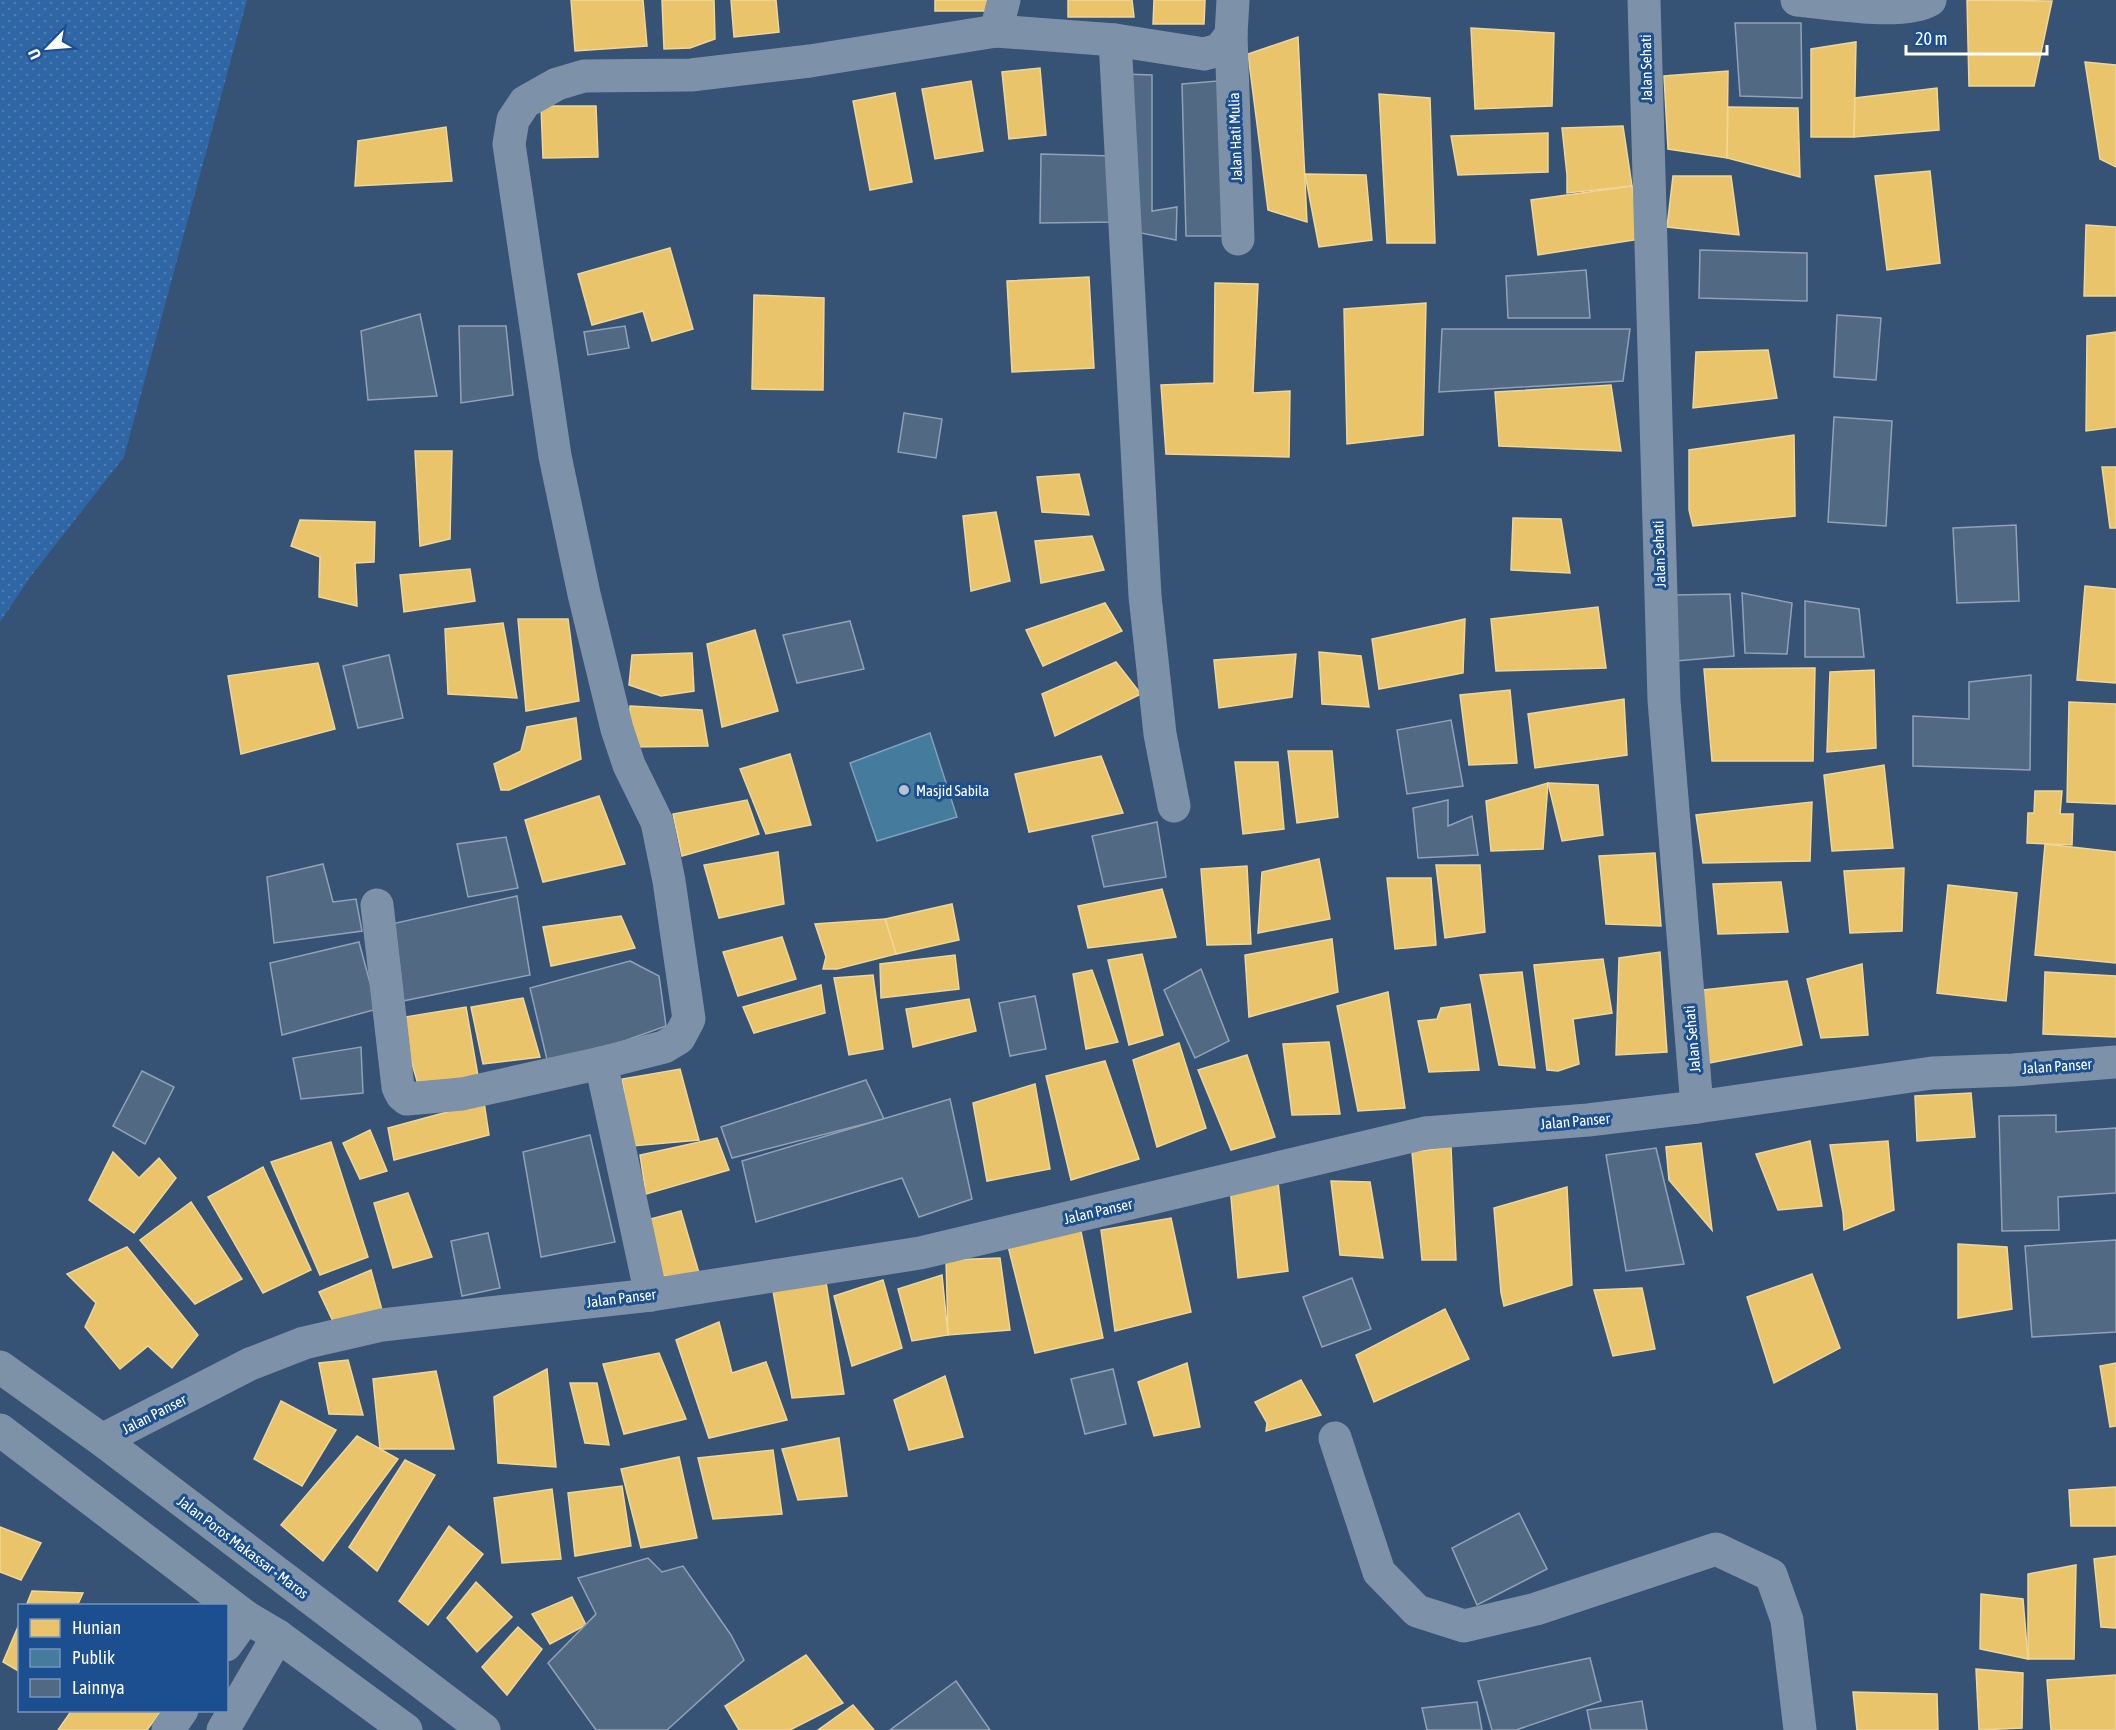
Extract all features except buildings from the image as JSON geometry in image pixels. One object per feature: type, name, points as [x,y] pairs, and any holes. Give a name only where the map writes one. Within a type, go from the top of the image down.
[{"type":"highway","name":"Jalan Poros Makassar - Maros","points":[[0,1367],[102,1440],[484,1730]]},
{"type":"highway","points":[[0,1430],[246,1617],[278,1636],[406,1730]]},
{"type":"street","points":[[996,31],[1004,0]]},
{"type":"street","name":"Jalan Hati Mulia","points":[[1233,0],[1231,35],[1238,239]]},
{"type":"street","name":"Jalan Sehati","points":[[1644,0],[1664,700],[1697,1107]]},
{"type":"street","points":[[1797,0],[1887,8],[1921,6],[1930,0]]},
{"type":"street","points":[[377,905],[398,1087],[407,1099],[462,1094],[664,1047],[679,1038],[689,1018],[669,881],[657,822],[629,765],[617,729],[584,594],[555,456],[509,144],[513,120],[525,102],[557,84],[584,76],[691,75],[810,61],[996,31],[1115,40],[1204,54],[1219,50],[1231,35]]},
{"type":"street","points":[[1115,40],[1145,596],[1160,734],[1174,806]]},
{"type":"street","name":"Jalan Panser","points":[[102,1440],[250,1364],[304,1343],[382,1325],[651,1295],[920,1253],[1425,1134],[1587,1120],[1697,1107],[1932,1073],[2013,1070],[2116,1062]]},
{"type":"street","points":[[601,1063],[651,1295]]},
{"type":"street","points":[[1335,1438],[1379,1572],[1417,1611],[1464,1626],[1536,1610],[1716,1549],[1771,1575],[1787,1620],[1800,1730]]},
{"type":"street","points":[[228,1642],[246,1617]]},
{"type":"street","points":[[223,1730],[278,1636]]},
{"type":"street","points":[[168,1730],[181,1712]]},
{"type":"shaded area","points":[[0,0],[247,0],[124,457],[31,576],[0,622]]},
{"type":"place","name":"Masjid Sabila","points":[[904,790]]}]
